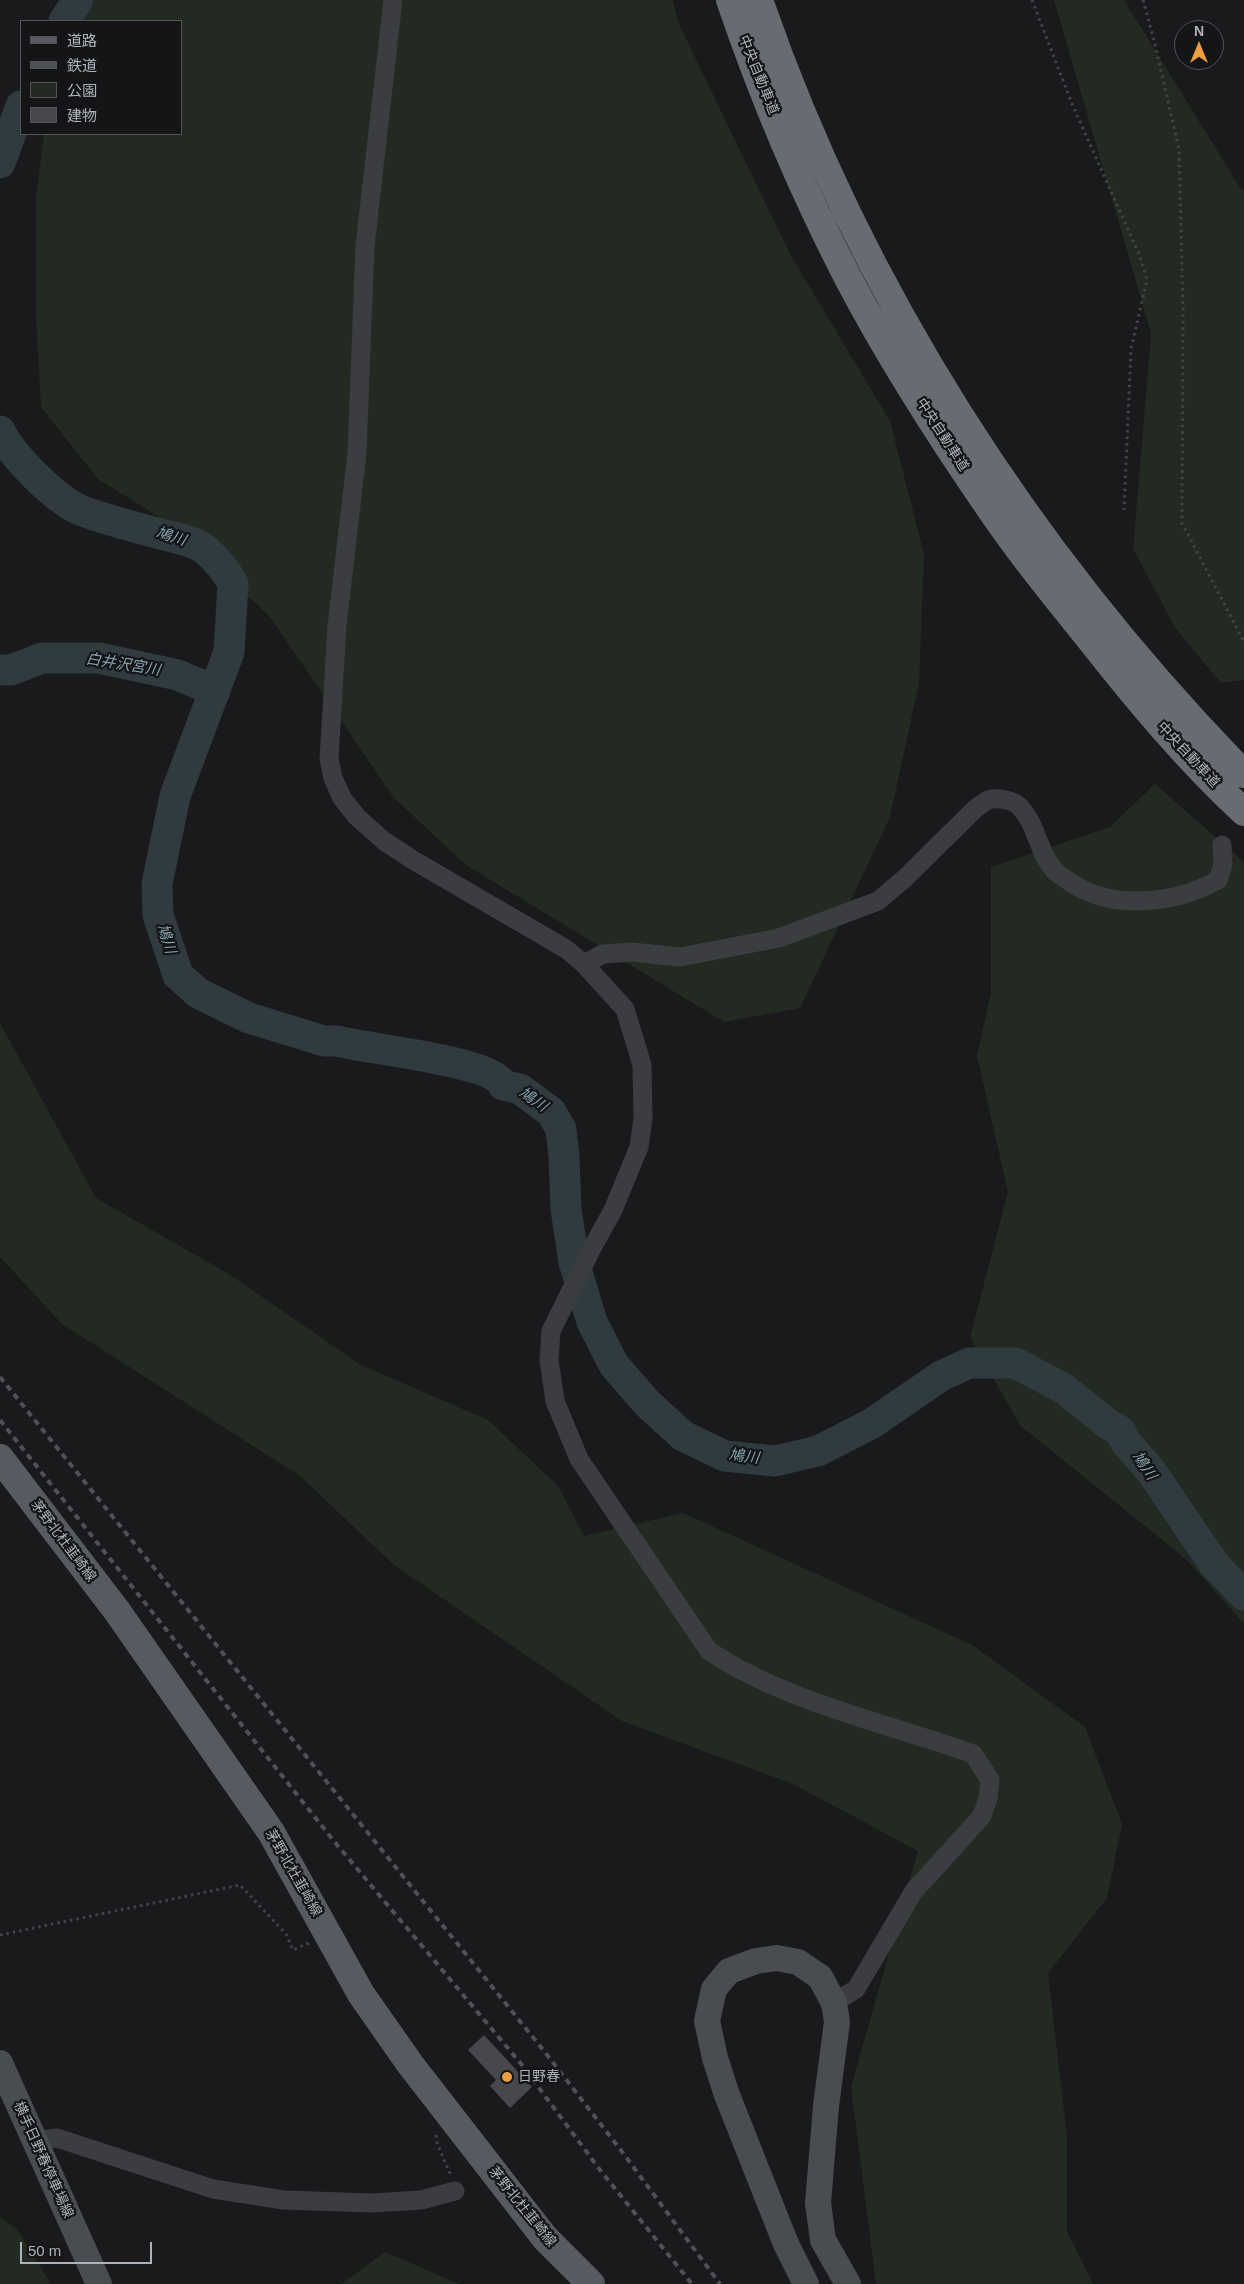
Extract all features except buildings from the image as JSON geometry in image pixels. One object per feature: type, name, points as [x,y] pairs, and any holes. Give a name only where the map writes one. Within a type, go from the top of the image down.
[{"type":"highway","name":"中央自動車道","points":[[730,0],[742,35],[803,184],[849,278],[909,383],[992,512],[1060,603],[1150,715],[1223,793],[1244,812]]},
{"type":"highway","name":"中央自動車道","points":[[759,0],[828,173],[873,266],[932,371],[1013,495],[1080,588],[1173,700],[1244,774]]},
{"type":"main road","name":"茅野北杜韮崎線","points":[[0,1458],[117,1611],[270,1832],[362,1994],[410,2064],[546,2238],[591,2284]]},
{"type":"street","points":[[393,0],[365,246],[357,453],[337,626],[329,759],[333,778],[342,798],[357,817],[384,841],[413,860],[546,936],[584,964],[625,1009],[642,1065],[643,1118],[639,1147],[613,1210],[563,1304],[551,1331],[549,1360],[555,1401],[579,1459],[709,1651],[737,1669],[795,1696],[862,1720],[974,1754],[990,1780],[988,1798],[982,1816],[914,1891],[856,1988],[834,2003]]},
{"type":"street","points":[[584,964],[602,954],[631,952],[680,957],[779,938],[878,901],[904,879],[975,809],[989,800],[1005,800],[1020,805],[1029,820],[1044,855],[1055,871],[1075,885],[1108,899],[1152,901],[1200,890],[1218,880],[1223,865],[1222,845]]},
{"type":"street","points":[[806,2284],[786,2244],[727,2095],[715,2058],[707,2021],[714,1989],[729,1971],[756,1960],[778,1958],[798,1962],[820,1977],[834,2003],[837,2022],[826,2106],[818,2204],[823,2240],[848,2284]]},
{"type":"street","name":"横手日野春停車場線","points":[[0,2063],[33,2141],[99,2284]]},
{"type":"street","points":[[33,2141],[56,2138],[213,2189],[284,2200],[372,2204],[421,2200],[455,2191]]},
{"type":"path","points":[[1032,0],[1072,104],[1138,254],[1147,280],[1131,349],[1124,510]]},
{"type":"path","points":[[1143,0],[1179,149],[1183,310],[1182,523],[1244,642]]},
{"type":"path","points":[[0,1935],[240,1885],[286,1934],[293,1950],[312,1942]]},
{"type":"path","points":[[435,2128],[437,2143],[447,2162],[455,2191]]},
{"type":"green space","points":[[71,0],[673,0],[678,22],[790,254],[890,421],[924,554],[919,683],[890,817],[800,1008],[724,1022],[466,865],[394,798],[270,617],[175,527],[98,479],[41,407],[36,317],[36,197],[44,135],[182,135],[182,20],[66,20]]},
{"type":"green space","points":[[1054,0],[1124,0],[1241,189],[1244,190],[1244,680],[1221,683],[1176,629],[1133,549],[1151,333]]},
{"type":"green space","points":[[1155,784],[1244,862],[1244,1624],[1188,1561],[1020,1425],[970,1337],[1008,1192],[977,1056],[991,992],[991,867],[1110,827]]},
{"type":"green space","points":[[0,1023],[96,1198],[229,1274],[361,1365],[488,1420],[558,1486],[584,1536],[683,1513],[972,1645],[1085,1727],[1122,1824],[1107,1898],[1048,1973],[1067,2136],[1067,2232],[1093,2284],[876,2284],[851,2087],[918,1851],[793,1784],[622,1721],[394,1565],[300,1476],[62,1324],[0,1257]]},
{"type":"green space","points":[[0,2217],[16,2228],[51,2284],[0,2284]]},
{"type":"green space","points":[[385,2252],[459,2284],[341,2284]]},
{"type":"waterway","name":"鳩川","points":[[65,20],[78,0]]},
{"type":"waterway","name":"鳩川","points":[[0,163],[20,109]]},
{"type":"waterway","name":"鳩川","points":[[0,431],[24,464],[58,496],[70,504],[80,510],[100,517],[197,545],[214,558],[233,584],[229,652],[175,796],[157,884],[158,915],[178,975],[198,993],[249,1018],[324,1041],[337,1041],[426,1057],[476,1069],[494,1076],[503,1085],[520,1089],[551,1112],[561,1129],[566,1209],[574,1262],[592,1322],[614,1365],[647,1403],[683,1436],[725,1456],[775,1461],[818,1451],[871,1424],[941,1376],[969,1363],[1015,1363],[1063,1388],[1108,1424],[1120,1431],[1125,1441],[1151,1471],[1214,1564],[1244,1595]]},
{"type":"waterway","name":"白井沢宮川","points":[[0,670],[11,670],[42,658],[99,658],[178,675],[215,691]]},
{"type":"railway","points":[[0,1377],[544,2051],[623,2153],[720,2284]]},
{"type":"railway","points":[[0,1420],[333,1840],[522,2065],[600,2170],[692,2284]]},
{"type":"place","name":"日野春","points":[[507,2077]]}]
